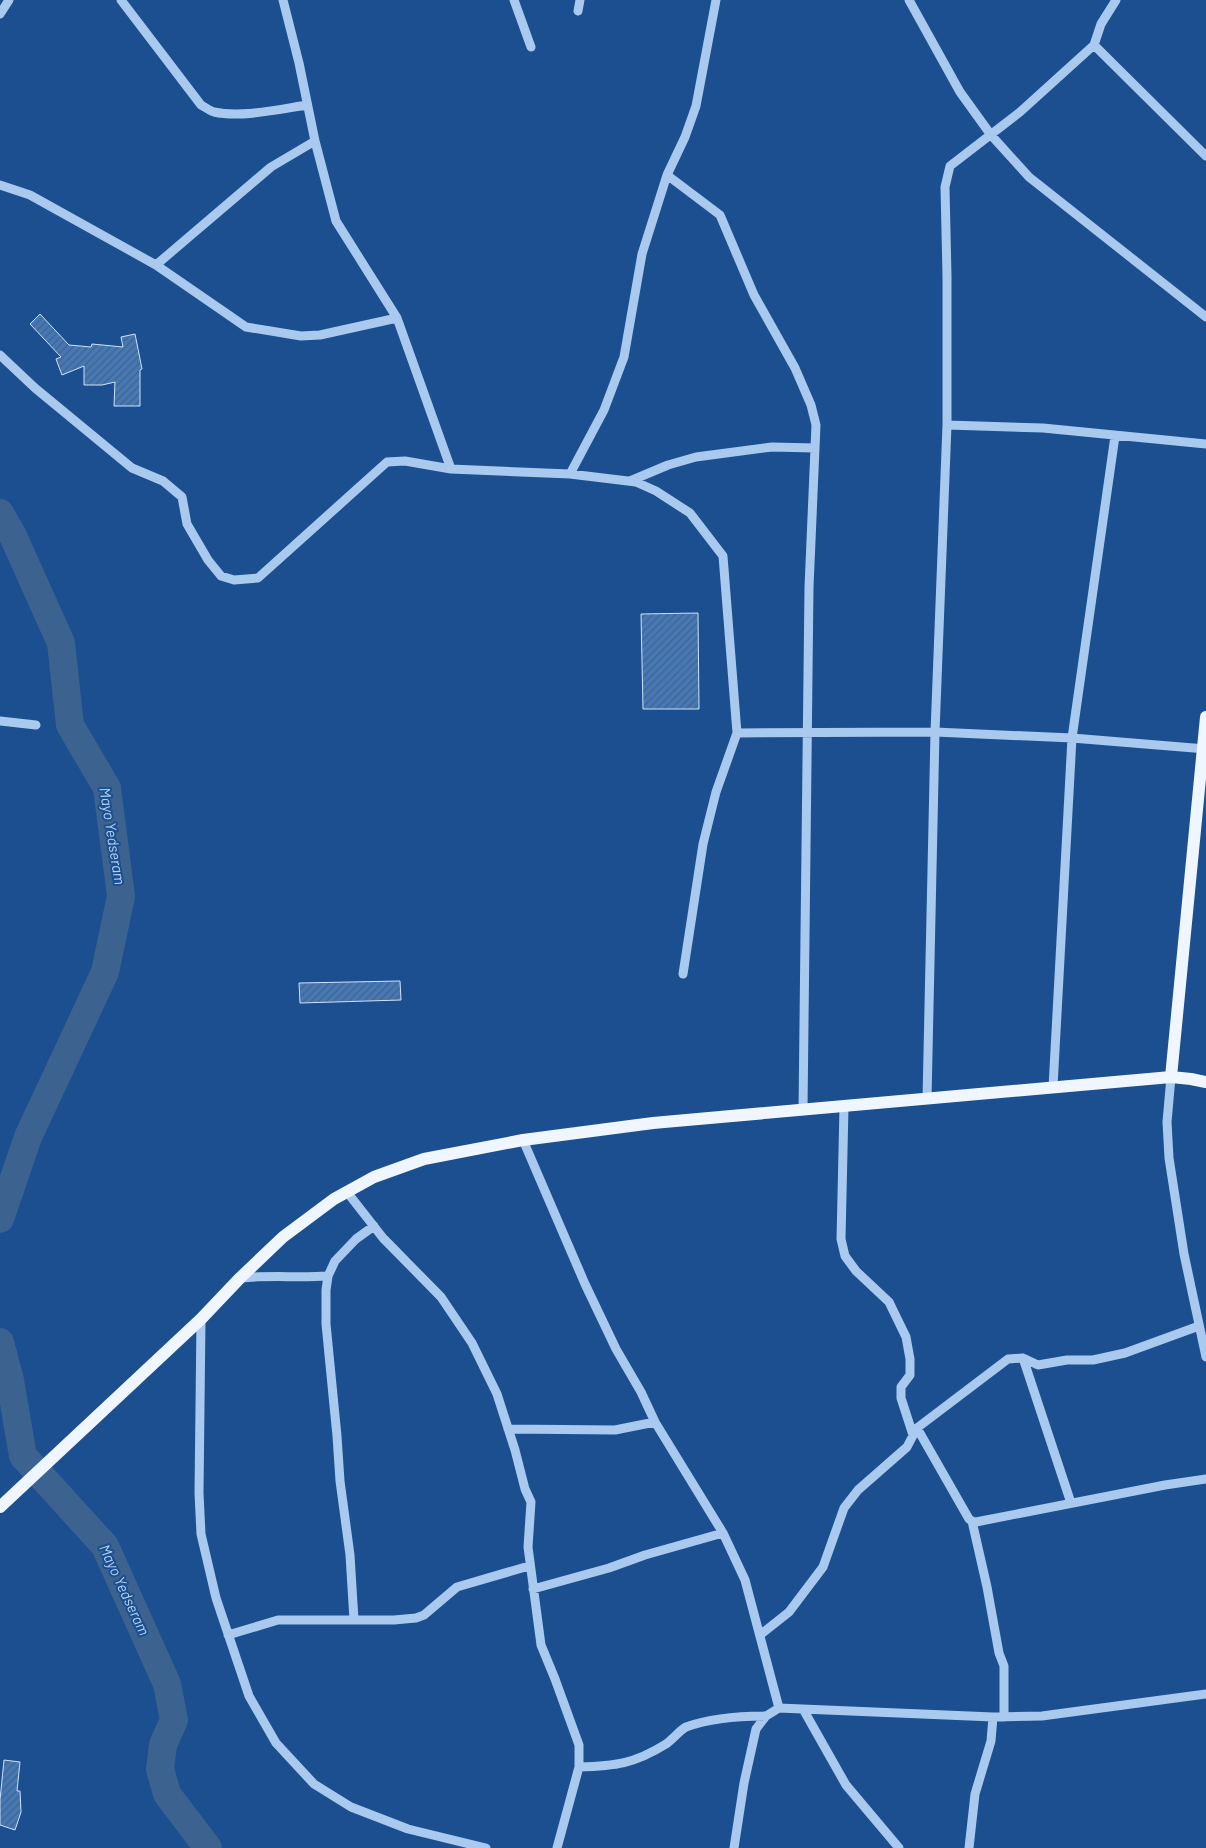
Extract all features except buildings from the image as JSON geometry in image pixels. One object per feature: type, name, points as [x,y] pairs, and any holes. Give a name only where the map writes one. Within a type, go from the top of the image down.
[{"type":"main road","points":[[1171,1077],[1205,749],[1206,717]]},
{"type":"main road","points":[[0,1507],[201,1319],[283,1237],[334,1199],[374,1177],[424,1159],[523,1140],[653,1124],[1171,1077],[1191,1078],[1206,1082]]},
{"type":"street","points":[[0,14],[9,0]]},
{"type":"street","points":[[121,0],[201,105],[213,112],[265,112],[307,104]]},
{"type":"street","points":[[283,0],[299,63],[315,141],[336,220],[397,318],[451,469]]},
{"type":"street","points":[[514,0],[531,47]]},
{"type":"street","points":[[578,11],[580,0]]},
{"type":"street","points":[[570,474],[604,410],[624,357],[642,254],[667,175],[685,138],[696,106],[716,0]]},
{"type":"street","points":[[909,0],[960,92],[991,136],[1029,177],[1206,317]]},
{"type":"street","points":[[927,1099],[935,732],[947,425],[945,187],[950,166],[1020,112],[1094,45],[1101,24],[1116,0]]},
{"type":"street","points":[[1094,45],[1206,156]]},
{"type":"street","points":[[156,265],[271,167],[315,141]]},
{"type":"street","points":[[667,175],[720,215],[754,295],[795,368],[811,405],[816,425],[809,587],[809,732],[803,1110]]},
{"type":"street","points":[[0,185],[30,195],[156,265],[246,327],[301,336],[320,335],[397,318]]},
{"type":"street","points":[[0,354],[35,388],[132,468],[163,481],[182,497],[187,524],[208,560],[221,576],[234,580],[258,578],[387,462],[405,461],[451,469],[570,474],[636,482],[656,491],[690,513],[723,556],[736,733],[716,792],[703,844],[683,974]]},
{"type":"street","points":[[947,425],[1043,428],[1206,444]]},
{"type":"street","points":[[1053,1087],[1072,738],[1115,436]]},
{"type":"street","points":[[630,481],[668,465],[696,457],[772,447],[815,448]]},
{"type":"street","points":[[0,721],[36,725]]},
{"type":"street","points":[[736,733],[935,732],[1072,738],[1205,749]]},
{"type":"street","points":[[1171,1077],[1167,1122],[1170,1158],[1184,1254],[1206,1357]]},
{"type":"street","points":[[844,1107],[841,1239],[844,1256],[856,1271],[889,1302],[906,1337],[910,1359],[910,1375],[901,1387],[901,1398],[915,1432],[968,1519],[976,1522],[1165,1485],[1206,1479]]},
{"type":"street","points":[[523,1140],[585,1284],[616,1349],[641,1392],[655,1422],[723,1533],[745,1580],[779,1708]]},
{"type":"street","points":[[348,1192],[383,1238],[441,1297],[472,1343],[497,1394],[508,1428],[525,1489],[531,1502],[528,1547],[529,1566],[540,1645],[555,1679],[579,1745],[579,1767],[557,1848]]},
{"type":"street","points":[[354,1620],[350,1555],[340,1481],[326,1324],[326,1290],[328,1276],[336,1261],[356,1239],[374,1226]]},
{"type":"street","points":[[240,1278],[265,1275],[328,1276]]},
{"type":"street","points":[[201,1319],[199,1493],[201,1534],[216,1598],[248,1696],[276,1743],[314,1784],[351,1807],[408,1829],[464,1846],[486,1848]]},
{"type":"street","points":[[760,1635],[788,1612],[823,1567],[844,1508],[858,1490],[907,1447],[915,1432],[1008,1359],[1023,1358],[1038,1365],[1068,1360],[1093,1360],[1125,1353],[1199,1326]]},
{"type":"street","points":[[1023,1358],[1070,1503]]},
{"type":"street","points":[[508,1428],[615,1430],[655,1422]]},
{"type":"street","points":[[972,1521],[999,1653],[1004,1666],[1004,1717]]},
{"type":"street","points":[[533,1589],[723,1533]]},
{"type":"street","points":[[228,1635],[278,1620],[416,1618],[424,1615],[457,1588],[529,1566]]},
{"type":"street","points":[[734,1848],[744,1783],[756,1728],[766,1716],[779,1708],[993,1717],[1042,1716],[1206,1694]]},
{"type":"street","points":[[803,1709],[846,1785],[899,1848]]},
{"type":"street","points":[[579,1767],[625,1764],[642,1758],[667,1743],[685,1728],[739,1716],[766,1716]]},
{"type":"street","points":[[969,1848],[975,1794],[991,1740],[993,1717]]},
{"type":"waterway","name":"Mayo Yedseram","points":[[0,513],[13,536],[61,643],[70,725],[107,788],[121,896],[105,972],[28,1137],[0,1219]]},
{"type":"waterway","name":"Mayo Yedseram","points":[[0,1342],[10,1380],[23,1456],[105,1546],[167,1684],[174,1720],[163,1745],[160,1769],[167,1794],[208,1848]]}]
